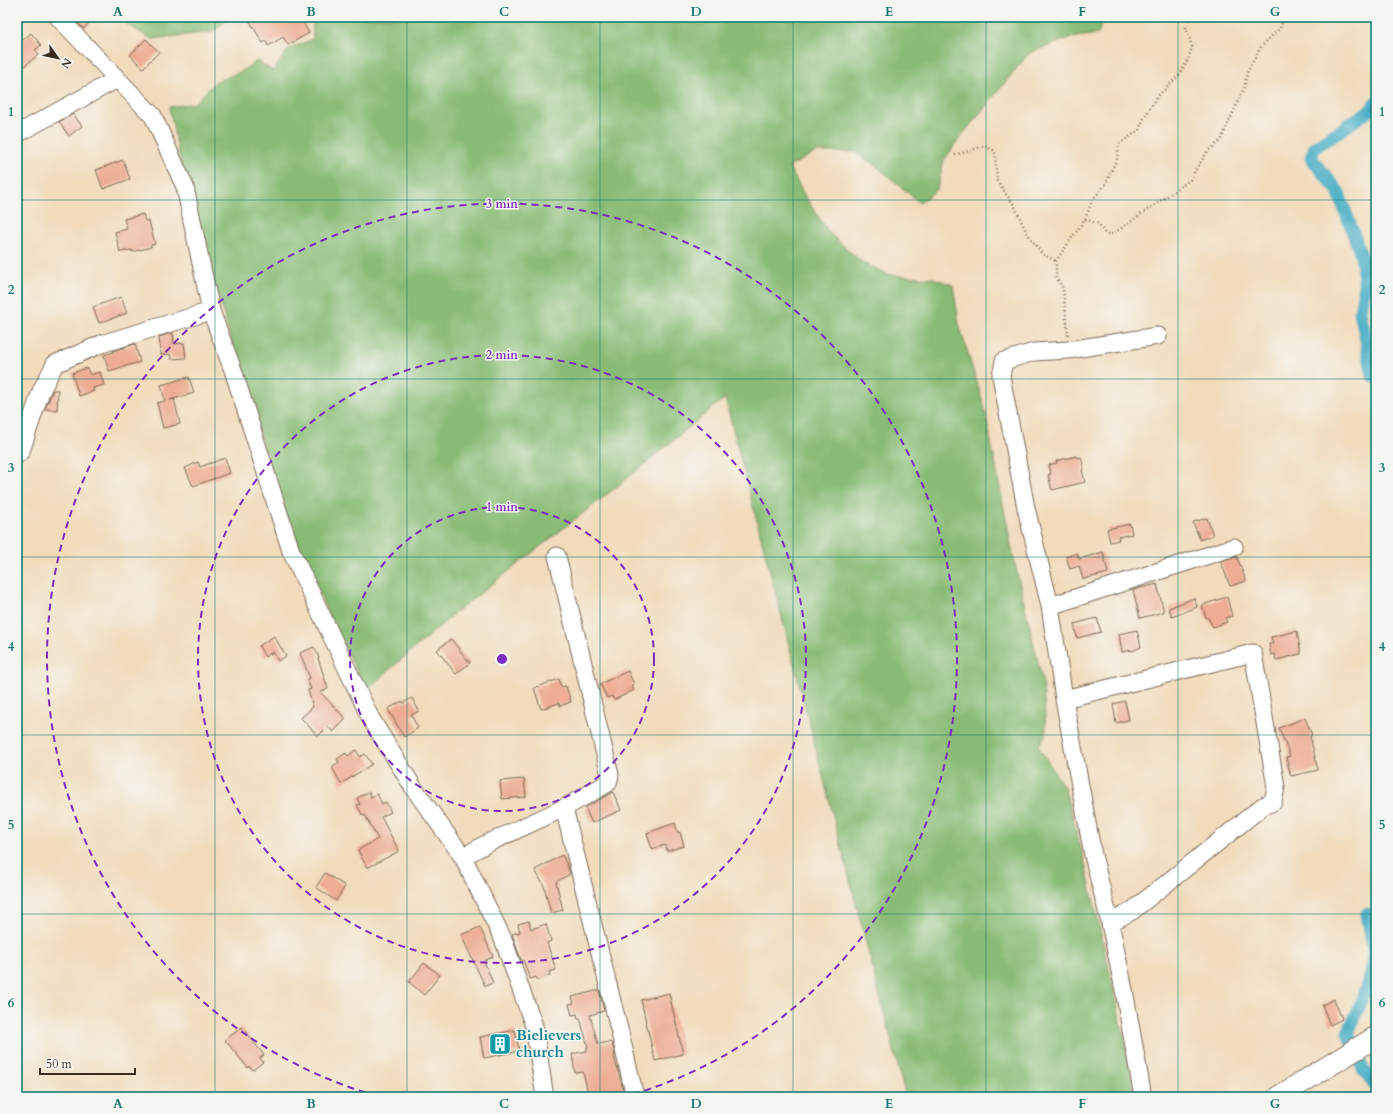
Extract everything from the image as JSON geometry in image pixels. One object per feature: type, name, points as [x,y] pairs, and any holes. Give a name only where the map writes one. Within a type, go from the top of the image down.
[{"type":"main road","points":[[1278,1097],[1373,1039]]},
{"type":"street","points":[[58,17],[153,116],[185,187],[211,311],[233,370],[291,551],[371,719],[415,790],[463,857],[503,939],[534,1026],[545,1097]]},
{"type":"street","points":[[17,134],[117,79]]},
{"type":"street","points":[[17,455],[21,451],[42,391],[55,364],[101,344],[211,311]]},
{"type":"street","points":[[1143,1097],[1124,990],[1110,923],[1093,855],[1064,698],[1050,606],[1026,508],[1001,376],[1004,361],[1034,352],[1068,350],[1158,336]]},
{"type":"street","points":[[1050,606],[1234,547]]},
{"type":"street","points":[[463,857],[484,845],[564,808],[608,783],[610,775],[557,556]]},
{"type":"street","points":[[1064,698],[1253,653],[1276,787],[1273,802],[1263,806],[1132,911],[1110,923]]},
{"type":"street","points":[[564,808],[635,1097]]},
{"type":"path","points":[[1068,350],[1063,288],[1056,278],[1056,261],[1085,219],[1092,200],[1106,183],[1117,159],[1119,144],[1139,130],[1144,118],[1157,97],[1180,74],[1188,60],[1192,47],[1186,27],[1190,17]]},
{"type":"path","points":[[1085,219],[1099,224],[1105,234],[1112,234],[1190,180],[1208,151],[1221,140],[1244,88],[1248,70],[1261,47],[1280,28],[1284,17]]},
{"type":"path","points":[[955,155],[985,146],[994,151],[997,182],[1014,205],[1027,233],[1042,254],[1056,261]]},
{"type":"green space","points":[[119,17],[231,17],[212,32],[152,39],[128,25]]},
{"type":"green space","points":[[313,17],[1110,17],[1101,25],[1098,34],[1069,38],[1029,53],[963,134],[944,160],[937,189],[920,203],[880,169],[855,152],[816,152],[789,167],[806,198],[829,233],[863,263],[890,275],[933,278],[953,285],[959,324],[984,406],[1014,560],[1043,683],[1046,734],[1038,746],[1064,787],[1083,855],[1125,1040],[1135,1097],[906,1097],[725,398],[614,489],[455,613],[366,690],[330,618],[286,518],[234,351],[180,160],[169,107],[195,103],[215,82],[240,72],[257,61],[273,71],[289,49],[313,39]]},
{"type":"building","points":[[72,17],[94,17],[84,29]]},
{"type":"building","points":[[247,17],[300,17],[309,33],[288,45],[283,37],[268,46],[266,41],[263,43]]},
{"type":"building","points":[[31,33],[41,45],[35,50],[39,54],[22,68],[17,62],[17,45]]},
{"type":"building","points":[[146,39],[159,52],[143,68],[130,55]]},
{"type":"building","points":[[73,114],[82,126],[69,136],[59,122]]},
{"type":"building","points":[[123,160],[130,179],[103,189],[96,170]]},
{"type":"building","points":[[143,214],[145,221],[149,221],[155,244],[151,245],[151,247],[132,252],[132,250],[120,252],[115,232],[127,229],[124,219]]},
{"type":"building","points":[[121,297],[127,313],[99,323],[93,307]]},
{"type":"building","points":[[173,333],[174,344],[184,343],[186,358],[171,359],[170,354],[161,355],[159,337]]},
{"type":"building","points":[[135,344],[140,362],[109,371],[104,355]]},
{"type":"building","points":[[87,368],[90,375],[100,372],[104,385],[93,388],[94,391],[79,396],[72,373]]},
{"type":"building","points":[[189,377],[194,393],[170,400],[174,399],[180,424],[163,428],[157,403],[165,401],[161,385]]},
{"type":"building","points":[[53,390],[58,390],[57,410],[45,409]]},
{"type":"building","points":[[1077,456],[1078,458],[1081,457],[1085,482],[1052,490],[1048,475],[1051,474],[1049,465],[1057,463],[1056,461]]},
{"type":"building","points":[[225,458],[230,473],[193,486],[185,468],[198,462],[200,467]]},
{"type":"building","points":[[1207,518],[1213,535],[1200,540],[1193,522]]},
{"type":"building","points":[[1130,524],[1132,534],[1118,537],[1119,540],[1110,542],[1107,529]]},
{"type":"building","points":[[1103,552],[1108,573],[1083,579],[1079,566],[1070,569],[1066,557],[1077,553],[1079,559]]},
{"type":"building","points":[[1237,557],[1246,581],[1230,586],[1221,562]]},
{"type":"building","points":[[1157,584],[1164,612],[1140,618],[1133,590]]},
{"type":"building","points":[[1227,597],[1232,616],[1225,618],[1227,622],[1213,627],[1208,618],[1206,618],[1202,605]]},
{"type":"building","points":[[1194,598],[1197,607],[1172,617],[1169,608]]},
{"type":"building","points":[[1097,618],[1101,632],[1077,638],[1074,624]]},
{"type":"building","points":[[1137,630],[1141,647],[1132,651],[1122,652],[1119,634]]},
{"type":"building","points":[[1297,631],[1301,654],[1276,660],[1275,654],[1271,655],[1269,644],[1273,644],[1271,637]]},
{"type":"building","points":[[274,636],[286,656],[278,661],[273,652],[265,657],[259,646]]},
{"type":"building","points":[[451,639],[470,663],[456,674],[437,650]]},
{"type":"building","points":[[314,647],[319,658],[328,689],[320,692],[346,719],[333,732],[328,726],[318,736],[301,718],[313,707],[308,690],[311,689],[307,679],[310,678],[300,653]]},
{"type":"building","points":[[628,671],[634,684],[631,685],[634,690],[614,700],[612,696],[607,698],[600,684]]},
{"type":"building","points":[[559,679],[561,687],[566,686],[571,702],[560,706],[559,703],[541,709],[534,688]]},
{"type":"building","points":[[412,698],[419,711],[411,715],[418,728],[404,737],[388,709],[402,701],[403,703]]},
{"type":"building","points":[[1125,701],[1129,720],[1116,723],[1113,704]]},
{"type":"building","points":[[1305,718],[1312,735],[1310,736],[1318,770],[1291,776],[1286,757],[1290,756],[1279,728]]},
{"type":"building","points":[[356,750],[360,757],[365,754],[372,764],[341,784],[332,767],[339,762],[337,759],[346,753],[348,756]]},
{"type":"building","points":[[524,779],[526,797],[502,799],[500,781]]},
{"type":"building","points":[[369,792],[371,797],[377,794],[382,804],[386,802],[391,812],[381,817],[399,851],[367,868],[358,850],[378,839],[365,815],[363,816],[357,805],[360,804],[357,798]]},
{"type":"building","points":[[613,792],[621,810],[592,823],[585,808]]},
{"type":"building","points":[[675,823],[678,833],[680,832],[684,846],[667,851],[665,845],[652,849],[647,833]]},
{"type":"building","points":[[562,855],[570,874],[556,882],[563,910],[551,913],[544,886],[535,870]]},
{"type":"building","points":[[325,873],[345,886],[336,901],[316,887]]},
{"type":"building","points":[[529,921],[531,929],[546,924],[551,941],[547,943],[556,970],[549,972],[550,975],[537,980],[536,977],[530,979],[523,960],[521,960],[512,934],[520,932],[518,924]]},
{"type":"building","points":[[480,927],[493,957],[484,961],[493,983],[485,986],[461,935]]},
{"type":"building","points":[[424,963],[440,975],[424,995],[409,982]]},
{"type":"building","points":[[599,990],[604,1011],[590,1015],[598,1044],[612,1043],[625,1097],[589,1097],[583,1072],[575,1073],[572,1054],[587,1051],[588,1047],[580,1018],[578,1018],[577,1014],[572,1015],[569,1004],[574,1003],[572,997]]},
{"type":"building","points":[[669,993],[683,1054],[655,1061],[641,1000]]},
{"type":"building","points":[[1334,999],[1342,1019],[1330,1025],[1322,1005]]},
{"type":"building","points":[[242,1027],[264,1055],[260,1058],[263,1062],[253,1070],[249,1066],[248,1068],[225,1040]]},
{"type":"building","name":"Bielievers church","points":[[515,1030],[519,1051],[484,1058],[480,1037]]},
{"type":"waterway","points":[[1376,102],[1372,109],[1315,147],[1311,158],[1338,191],[1361,255],[1365,287],[1360,311],[1373,376],[1376,377]]},
{"type":"waterway","points":[[1367,914],[1372,944],[1373,964],[1365,994],[1348,1033],[1363,1069],[1376,1086]]},
{"type":"place","name":"Bielievers church","points":[[500,1044]]}]
